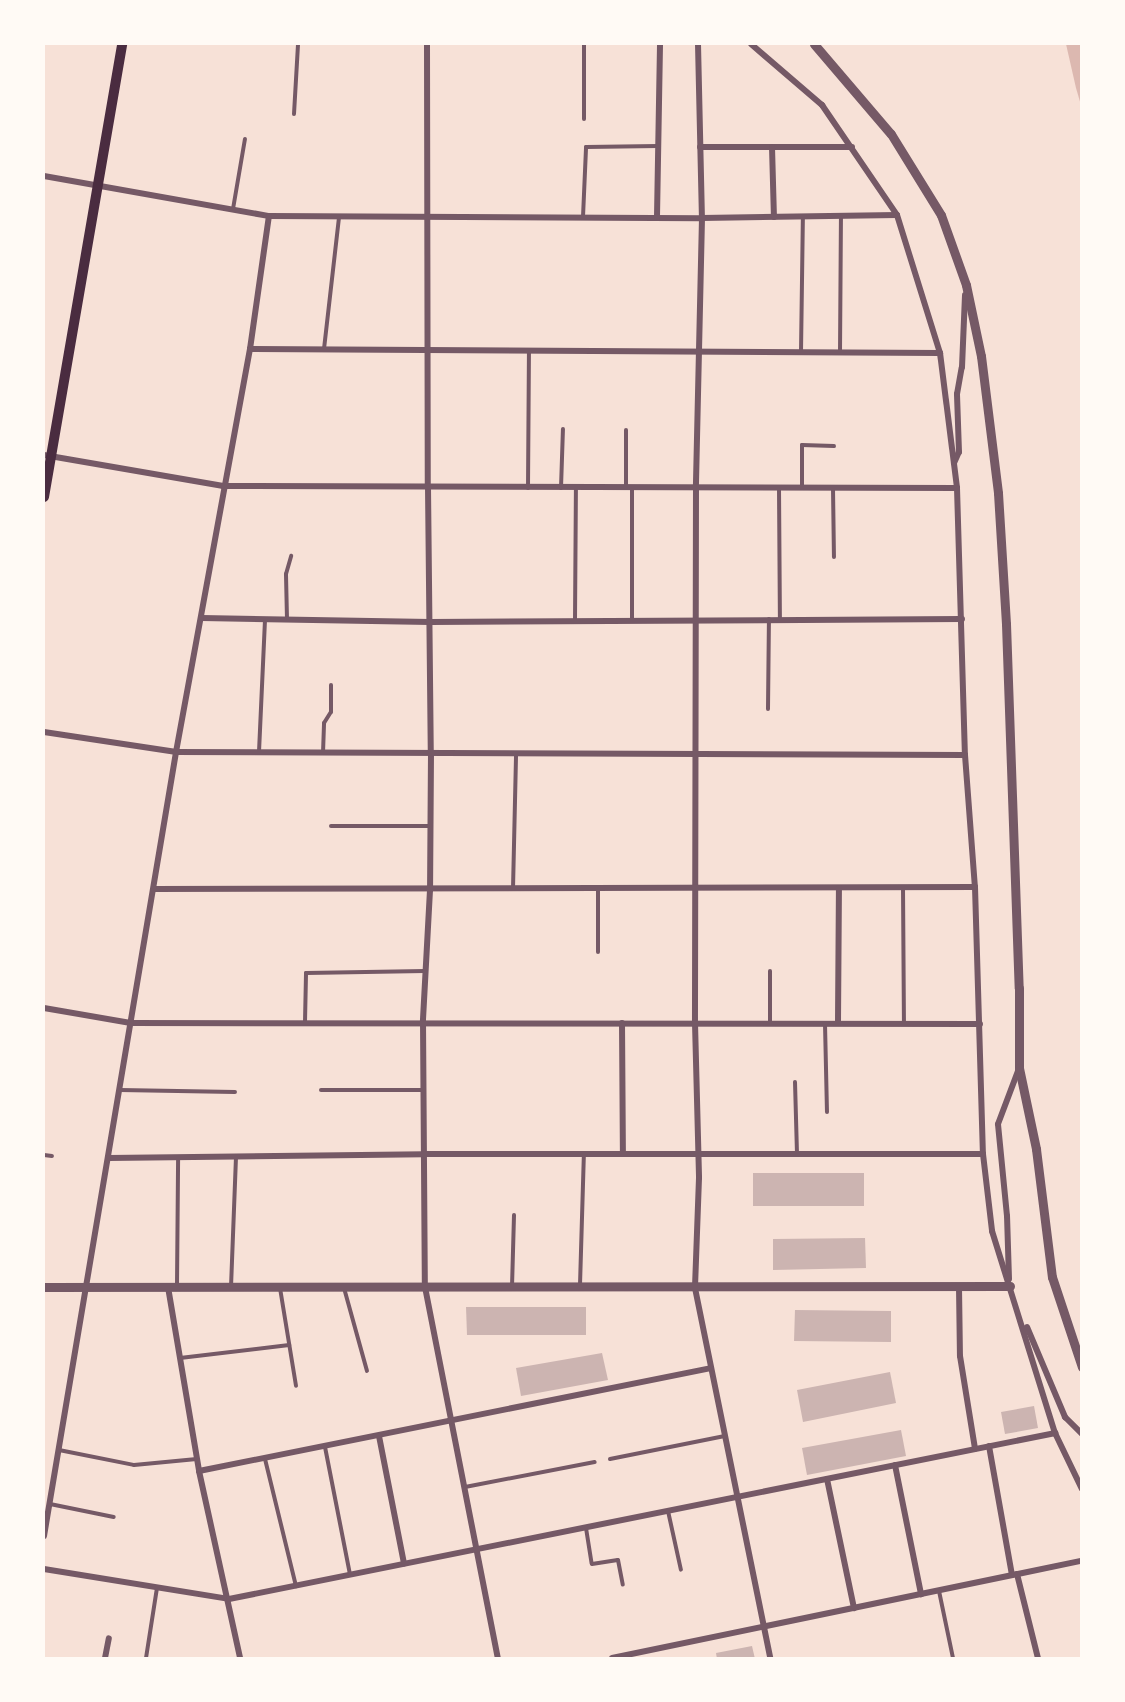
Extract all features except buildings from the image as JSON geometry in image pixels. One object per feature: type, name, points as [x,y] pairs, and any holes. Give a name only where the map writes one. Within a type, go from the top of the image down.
[{"type":"main road","points":[[44,496],[47,455],[122,44]]},
{"type":"street","points":[[427,44],[431,826],[423,1022],[425,1287],[498,1659]]},
{"type":"street","points":[[657,218],[660,44]]},
{"type":"street","points":[[698,44],[702,218],[696,487],[695,1023],[699,1178],[695,1288],[770,1659]]},
{"type":"street","points":[[751,44],[822,105],[897,215],[940,353],[957,488],[965,755],[975,887],[983,1154],[992,1231],[1055,1433],[1082,1489]]},
{"type":"street","points":[[814,44],[891,134],[941,215],[966,285],[981,356],[998,493],[1008,669],[1019,988],[1019,1068],[1036,1149],[1052,1277],[1082,1367]]},
{"type":"street","points":[[700,147],[852,147]]},
{"type":"street","points":[[772,147],[774,217]]},
{"type":"street","points":[[44,176],[269,216],[702,218],[897,215]]},
{"type":"street","points":[[44,1536],[88,1288],[176,752],[202,618],[223,486],[250,349],[269,216]]},
{"type":"street","points":[[954,463],[959,452],[957,394],[962,367],[966,285]]},
{"type":"street","points":[[250,349],[940,353]]},
{"type":"street","points":[[47,455],[223,486],[957,488]]},
{"type":"street","points":[[202,618],[430,622],[696,618],[962,619]]},
{"type":"street","points":[[44,732],[176,752],[965,755]]},
{"type":"street","points":[[154,889],[513,890],[975,887]]},
{"type":"street","points":[[838,1023],[839,888]]},
{"type":"street","points":[[44,1008],[131,1023],[980,1024]]},
{"type":"street","points":[[622,1023],[622,1154]]},
{"type":"street","points":[[1019,1068],[998,1124],[1007,1216],[1010,1286],[1065,1417],[1082,1434]]},
{"type":"street","points":[[109,1158],[424,1154],[983,1154]]},
{"type":"street","points":[[44,1287],[1010,1286]]},
{"type":"street","points":[[172,1287],[180,1358],[199,1471],[229,1599],[240,1659]]},
{"type":"street","points":[[959,1287],[960,1356],[975,1449]]},
{"type":"street","points":[[199,1471],[711,1368]]},
{"type":"street","points":[[44,1569],[229,1599],[1055,1433]]},
{"type":"street","points":[[380,1436],[404,1564]]},
{"type":"street","points":[[989,1446],[1015,1575],[1038,1659]]},
{"type":"street","points":[[895,1466],[921,1594]]},
{"type":"street","points":[[827,1479],[854,1608]]},
{"type":"street","points":[[612,1659],[1082,1561]]},
{"type":"street","points":[[105,1659],[109,1638]]},
{"type":"lane","points":[[294,114],[298,44]]},
{"type":"lane","points":[[584,44],[585,119]]},
{"type":"lane","points":[[232,210],[245,139]]},
{"type":"lane","points":[[583,217],[586,147],[658,146]]},
{"type":"lane","points":[[324,349],[340,216]]},
{"type":"lane","points":[[801,352],[803,216]]},
{"type":"lane","points":[[840,352],[841,216]]},
{"type":"lane","points":[[528,488],[530,350]]},
{"type":"lane","points":[[561,488],[563,429]]},
{"type":"lane","points":[[626,430],[632,555],[632,619]]},
{"type":"lane","points":[[801,488],[802,446],[834,446]]},
{"type":"lane","points":[[576,488],[576,620]]},
{"type":"lane","points":[[779,488],[780,619]]},
{"type":"lane","points":[[833,488],[834,557]]},
{"type":"lane","points":[[287,620],[286,574],[291,556]]},
{"type":"lane","points":[[259,753],[265,619]]},
{"type":"lane","points":[[768,709],[769,619]]},
{"type":"lane","points":[[323,753],[324,723],[331,712],[331,685]]},
{"type":"lane","points":[[513,890],[516,753]]},
{"type":"lane","points":[[331,826],[431,826]]},
{"type":"lane","points":[[903,887],[904,1023]]},
{"type":"lane","points":[[598,889],[598,952]]},
{"type":"lane","points":[[770,970],[770,1023]]},
{"type":"lane","points":[[304,1022],[306,973],[425,971]]},
{"type":"lane","points":[[825,1023],[827,1112]]},
{"type":"lane","points":[[795,1082],[797,1154]]},
{"type":"lane","points":[[120,1090],[235,1092]]},
{"type":"lane","points":[[321,1090],[424,1090]]},
{"type":"lane","points":[[580,1287],[584,1154]]},
{"type":"lane","points":[[44,1155],[51,1156]]},
{"type":"lane","points":[[231,1287],[236,1156]]},
{"type":"lane","points":[[172,1287],[178,1157]]},
{"type":"lane","points":[[512,1287],[514,1215]]},
{"type":"lane","points":[[280,1287],[296,1386]]},
{"type":"lane","points":[[343,1287],[367,1371]]},
{"type":"lane","points":[[180,1358],[289,1345]]},
{"type":"lane","points":[[610,1460],[725,1436]]},
{"type":"lane","points":[[325,1447],[350,1575]]},
{"type":"lane","points":[[59,1450],[134,1465],[197,1459]]},
{"type":"lane","points":[[265,1459],[296,1586]]},
{"type":"lane","points":[[464,1487],[595,1462]]},
{"type":"lane","points":[[49,1504],[114,1517]]},
{"type":"lane","points":[[668,1511],[681,1570]]},
{"type":"lane","points":[[586,1528],[592,1564],[618,1560],[623,1585]]},
{"type":"lane","points":[[146,1659],[158,1588]]},
{"type":"lane","points":[[939,1590],[953,1659]]},
{"type":"shaded area","points":[[1066,44],[1081,44],[1081,105],[1076,88]]}]
